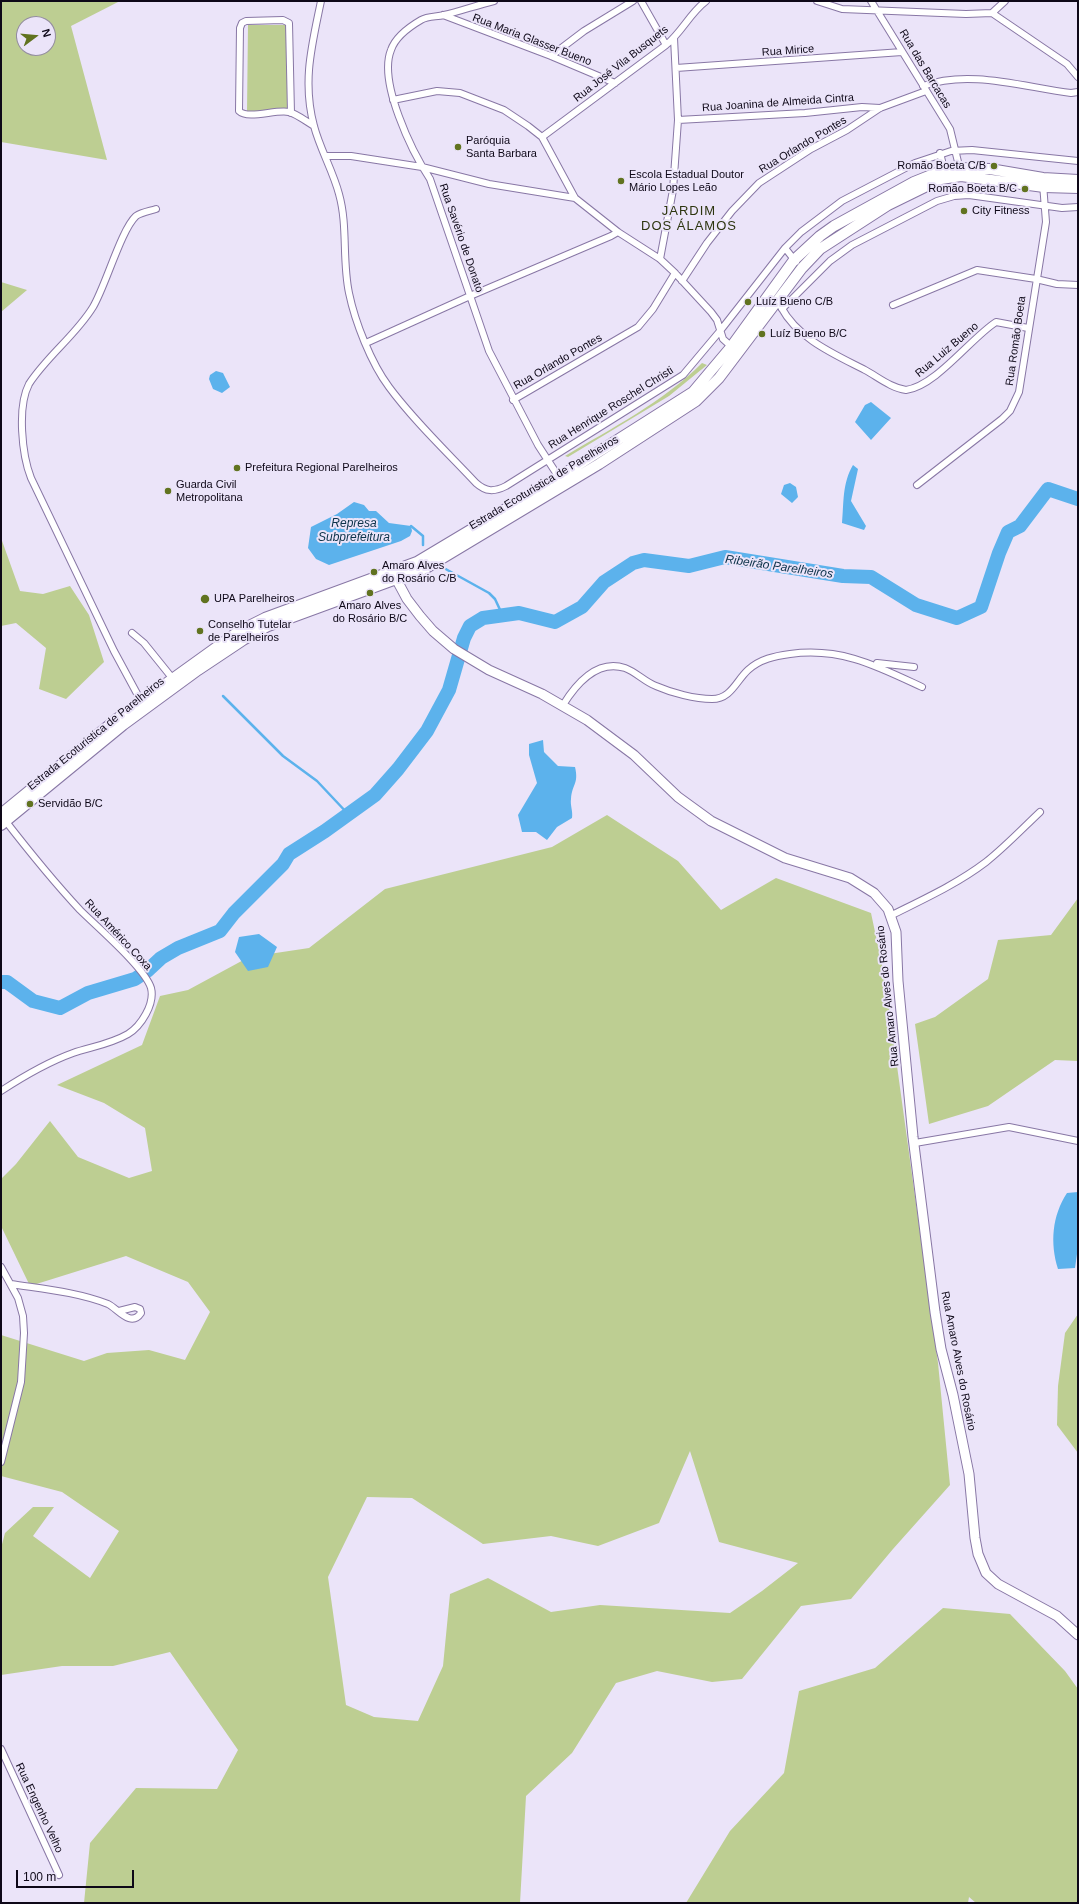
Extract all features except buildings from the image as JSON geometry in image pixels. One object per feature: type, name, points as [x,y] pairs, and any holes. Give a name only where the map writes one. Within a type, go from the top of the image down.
[{"type":"main road","name":"Estrada Ecoturistica de Parelheiros","points":[[773,303],[794,260],[820,236],[834,226],[914,182],[945,174],[960,172],[1078,188]]},
{"type":"main road","name":"Estrada Ecoturistica de Parelheiros","points":[[121,722],[141,701],[228,638],[250,625],[443,558],[562,481],[628,446],[696,401],[719,378],[735,349],[802,268],[820,249],[837,236],[888,205],[945,174]]},
{"type":"main road","name":"Estrada Ecoturistica de Parelheiros","points":[[1043,183],[1078,180]]},
{"type":"main road","name":"Estrada Ecoturistica de Parelheiros","points":[[2,819],[121,722],[222,653],[268,626],[394,576]]},
{"type":"street","points":[[321,1],[308,66],[307,86],[314,126],[339,194],[344,222],[349,292],[366,343],[470,296],[612,236],[618,232]]},
{"type":"street","name":"Rua Savério de Donato","points":[[494,1],[443,15],[430,16],[421,20],[406,31],[394,45],[388,66],[393,100],[422,167],[430,179],[489,351],[513,400],[547,460],[562,481]]},
{"type":"street","points":[[551,56],[584,31],[633,1]]},
{"type":"street","points":[[641,1],[666,45]]},
{"type":"street","name":"Rua José Vila Busquets","points":[[542,137],[666,45],[674,38],[693,11],[706,1]]},
{"type":"street","points":[[817,1],[842,9],[966,14],[992,13],[1067,64],[1078,77]]},
{"type":"street","name":"Rua das Barcacas","points":[[871,1],[950,129],[955,150]]},
{"type":"street","points":[[992,13],[1005,1]]},
{"type":"street","name":"Rua Maria Glasser Bueno","points":[[443,15],[551,56],[615,83]]},
{"type":"street","points":[[291,113],[289,23],[283,20],[246,21],[240,28],[239,111],[248,114],[283,111],[291,113],[314,126]]},
{"type":"street","points":[[660,259],[673,190],[678,120],[674,38]]},
{"type":"street","name":"Rua Mirice","points":[[676,68],[902,52]]},
{"type":"street","name":"Rua Orlando Pontes","points":[[682,281],[695,260],[732,211],[759,183],[811,149],[847,130],[880,108],[924,88],[946,80],[1003,82],[1070,93],[1078,92]]},
{"type":"street","points":[[393,100],[437,91],[460,93],[504,110],[542,137],[575,198],[618,232],[660,259],[675,272],[711,312],[717,320],[723,339],[735,349]]},
{"type":"street","name":"Rua Joanina de Almeida Cintra","points":[[678,120],[880,108]]},
{"type":"street","points":[[955,150],[960,172]]},
{"type":"street","name":"Rua Henrique Roschel Christi","points":[[366,343],[382,377],[406,407],[476,483],[483,489],[491,491],[506,486],[677,379],[693,365],[784,248],[801,232],[842,201],[915,163],[955,150],[972,150],[1078,161]]},
{"type":"street","points":[[940,154],[945,174]]},
{"type":"street","points":[[325,156],[351,156],[422,167],[489,184],[575,198]]},
{"type":"street","name":"Rua Romão Boeta","points":[[917,485],[1010,411],[1019,392],[1046,222],[1043,183]]},
{"type":"street","points":[[773,303],[852,245],[937,201],[969,195],[1062,208],[1078,207]]},
{"type":"street","points":[[141,701],[114,651],[31,478],[24,456],[23,411],[25,390],[92,308],[106,281],[120,245],[134,219],[141,213],[156,209]]},
{"type":"street","points":[[784,248],[802,268]]},
{"type":"street","points":[[893,304],[977,270],[1036,279],[1057,284],[1078,285]]},
{"type":"street","name":"Rua Orlando Pontes","points":[[513,400],[638,327],[653,309],[675,272]]},
{"type":"street","name":"Rua Luiz Bueno","points":[[773,303],[795,326],[827,351],[882,381],[906,390],[916,388],[940,370],[996,322],[1028,328]]},
{"type":"street","name":"Rua Amaro Alves do Rosário","points":[[394,576],[407,599],[427,624],[454,649],[478,665],[524,685],[563,705],[634,755],[678,797],[711,821],[785,858],[804,865],[838,873],[856,881],[878,897],[892,915],[897,943],[898,981],[935,1312],[968,1474],[974,1538],[979,1558],[986,1573],[1001,1586],[1046,1609],[1066,1623],[1078,1635]]},
{"type":"street","points":[[132,633],[144,643],[173,679]]},
{"type":"street","points":[[563,705],[571,692],[590,673],[601,667],[612,666],[625,668],[656,686],[690,696],[712,699],[726,695],[732,690],[748,670],[756,664],[777,655],[802,652],[831,653],[871,663],[914,667]]},
{"type":"street","points":[[871,663],[922,687]]},
{"type":"street","points":[[892,915],[932,896],[985,863],[1006,846],[1040,812]]},
{"type":"street","name":"Rua Américo Coxa","points":[[1,1091],[50,1062],[73,1053],[113,1041],[128,1034],[139,1025],[151,1000],[151,988],[140,970],[79,909],[2,819]]},
{"type":"street","points":[[915,1143],[1009,1127],[1078,1141]]},
{"type":"street","points":[[1,1267],[11,1284],[23,1316],[24,1333],[21,1382],[1,1462]]},
{"type":"street","points":[[11,1284],[86,1297],[109,1305],[118,1311]]},
{"type":"street","name":"Rua Engenho Velho","points":[[1,1749],[58,1875]]},
{"type":"green space","points":[[1,1],[120,1],[71,26],[107,160],[1,142]]},
{"type":"green space","points":[[248,25],[288,25],[288,109],[247,112]]},
{"type":"green space","points":[[1,282],[27,290],[1,312]]},
{"type":"green space","points":[[702,363],[707,365],[669,396],[568,457],[565,456],[619,425],[654,402],[687,377]]},
{"type":"green space","points":[[1,538],[20,591],[43,594],[70,586],[89,615],[104,662],[66,699],[39,689],[46,648],[16,623],[1,626]]},
{"type":"green space","points":[[607,815],[678,861],[721,910],[776,878],[871,913],[885,979],[938,1363],[950,1485],[851,1599],[801,1606],[742,1679],[712,1682],[657,1671],[616,1683],[572,1753],[526,1796],[520,1903],[84,1903],[90,1843],[136,1788],[217,1789],[238,1750],[170,1652],[113,1666],[62,1666],[1,1675],[1,1548],[5,1533],[33,1507],[54,1507],[33,1536],[90,1578],[119,1531],[62,1492],[1,1476],[1,1335],[84,1361],[107,1353],[149,1350],[185,1360],[210,1312],[188,1282],[126,1256],[30,1286],[1,1226],[1,1179],[16,1164],[50,1121],[78,1157],[129,1178],[152,1171],[145,1128],[104,1103],[57,1085],[142,1045],[160,996],[188,990],[249,957],[309,948],[385,889],[552,847]],"holes":[[[690,1451],[719,1542],[798,1563],[762,1591],[730,1613],[600,1605],[551,1612],[488,1578],[450,1594],[443,1666],[418,1721],[374,1717],[346,1705],[328,1577],[367,1497],[412,1498],[483,1544],[551,1536],[598,1546],[659,1523]]]},
{"type":"green space","points":[[1078,898],[1078,1061],[1055,1060],[988,1106],[929,1124],[915,1024],[935,1017],[988,979],[998,940],[1051,935]]},
{"type":"green space","points":[[1078,1314],[1078,1453],[1057,1425],[1058,1386],[1065,1333]]},
{"type":"green space","points":[[943,1608],[1010,1614],[1065,1671],[1078,1689],[1078,1903],[976,1903],[969,1897],[968,1903],[686,1903],[730,1831],[784,1773],[799,1691],[875,1668]]},
{"type":"water","points":[[216,371],[223,373],[230,387],[222,393],[213,389],[209,379],[210,375]]},
{"type":"water","points":[[871,402],[891,418],[871,440],[855,422],[865,405]]},
{"type":"water","points":[[853,465],[858,469],[851,501],[866,526],[864,530],[842,523],[845,486],[849,472]]},
{"type":"water","points":[[790,483],[796,487],[798,497],[792,503],[781,494],[784,485]]},
{"type":"water","name":"Represa Subprefeitura","points":[[354,502],[364,505],[369,511],[376,511],[389,523],[411,526],[412,531],[410,536],[401,541],[329,565],[316,559],[308,548],[311,527],[337,514]]},
{"type":"water","points":[[543,740],[544,752],[558,766],[575,767],[576,773],[576,781],[571,799],[572,818],[557,827],[547,840],[536,832],[522,832],[518,815],[537,783],[529,755],[529,744]]},
{"type":"water","points":[[259,934],[277,947],[268,967],[248,971],[235,952],[239,937]]},
{"type":"water","points":[[1078,1192],[1078,1247],[1075,1268],[1058,1269],[1055,1259],[1053,1240],[1055,1220],[1067,1193]]},
{"type":"waterway","name":"Ribeirão Parelheiros","points":[[1,982],[7,982],[33,1001],[60,1008],[88,993],[135,979],[147,971],[161,958],[178,948],[220,931],[234,913],[283,864],[289,854],[325,831],[375,795],[398,769],[427,731],[449,690],[464,638],[470,626],[483,618],[519,613],[555,622],[582,607],[604,582],[633,563],[644,560],[689,566],[725,557],[843,576],[871,577],[916,605],[957,618],[981,607],[999,553],[1008,532],[1020,526],[1048,489],[1078,499]]},
{"type":"waterway","points":[[411,526],[423,536],[423,545]]},
{"type":"waterway","points":[[442,567],[489,593],[495,599],[502,614]]},
{"type":"waterway","points":[[223,696],[283,756],[317,781],[349,815]]},
{"type":"place","name":"Paróquia Santa Barbara","points":[[458,147]]},
{"type":"place","name":"Romão Boeta C/B","points":[[994,166]]},
{"type":"place","name":"Escola Estadual Doutor Mário Lopes Leão","points":[[621,181]]},
{"type":"place","name":"Romão Boeta B/C","points":[[1025,189]]},
{"type":"place","name":"City Fitness","points":[[964,211]]},
{"type":"place","name":"Luíz Bueno C/B","points":[[748,302]]},
{"type":"place","name":"Luíz Bueno B/C","points":[[762,334]]},
{"type":"place","name":"Prefeitura Regional Parelheiros","points":[[237,468]]},
{"type":"place","name":"Guarda Civil Metropolitana","points":[[168,491]]},
{"type":"place","name":"Amaro Alves do Rosário C/B","points":[[374,572]]},
{"type":"place","name":"Amaro Alves do Rosário B/C","points":[[370,593]]},
{"type":"place","name":"UPA Parelheiros","points":[[205,599]]},
{"type":"place","name":"Conselho Tutelar de Parelheiros","points":[[200,631]]},
{"type":"place","name":"Servidão B/C","points":[[30,804]]},
{"type":"district","name":"JARDIM DOS ÁLAMOS","points":[[689,218]]}]
